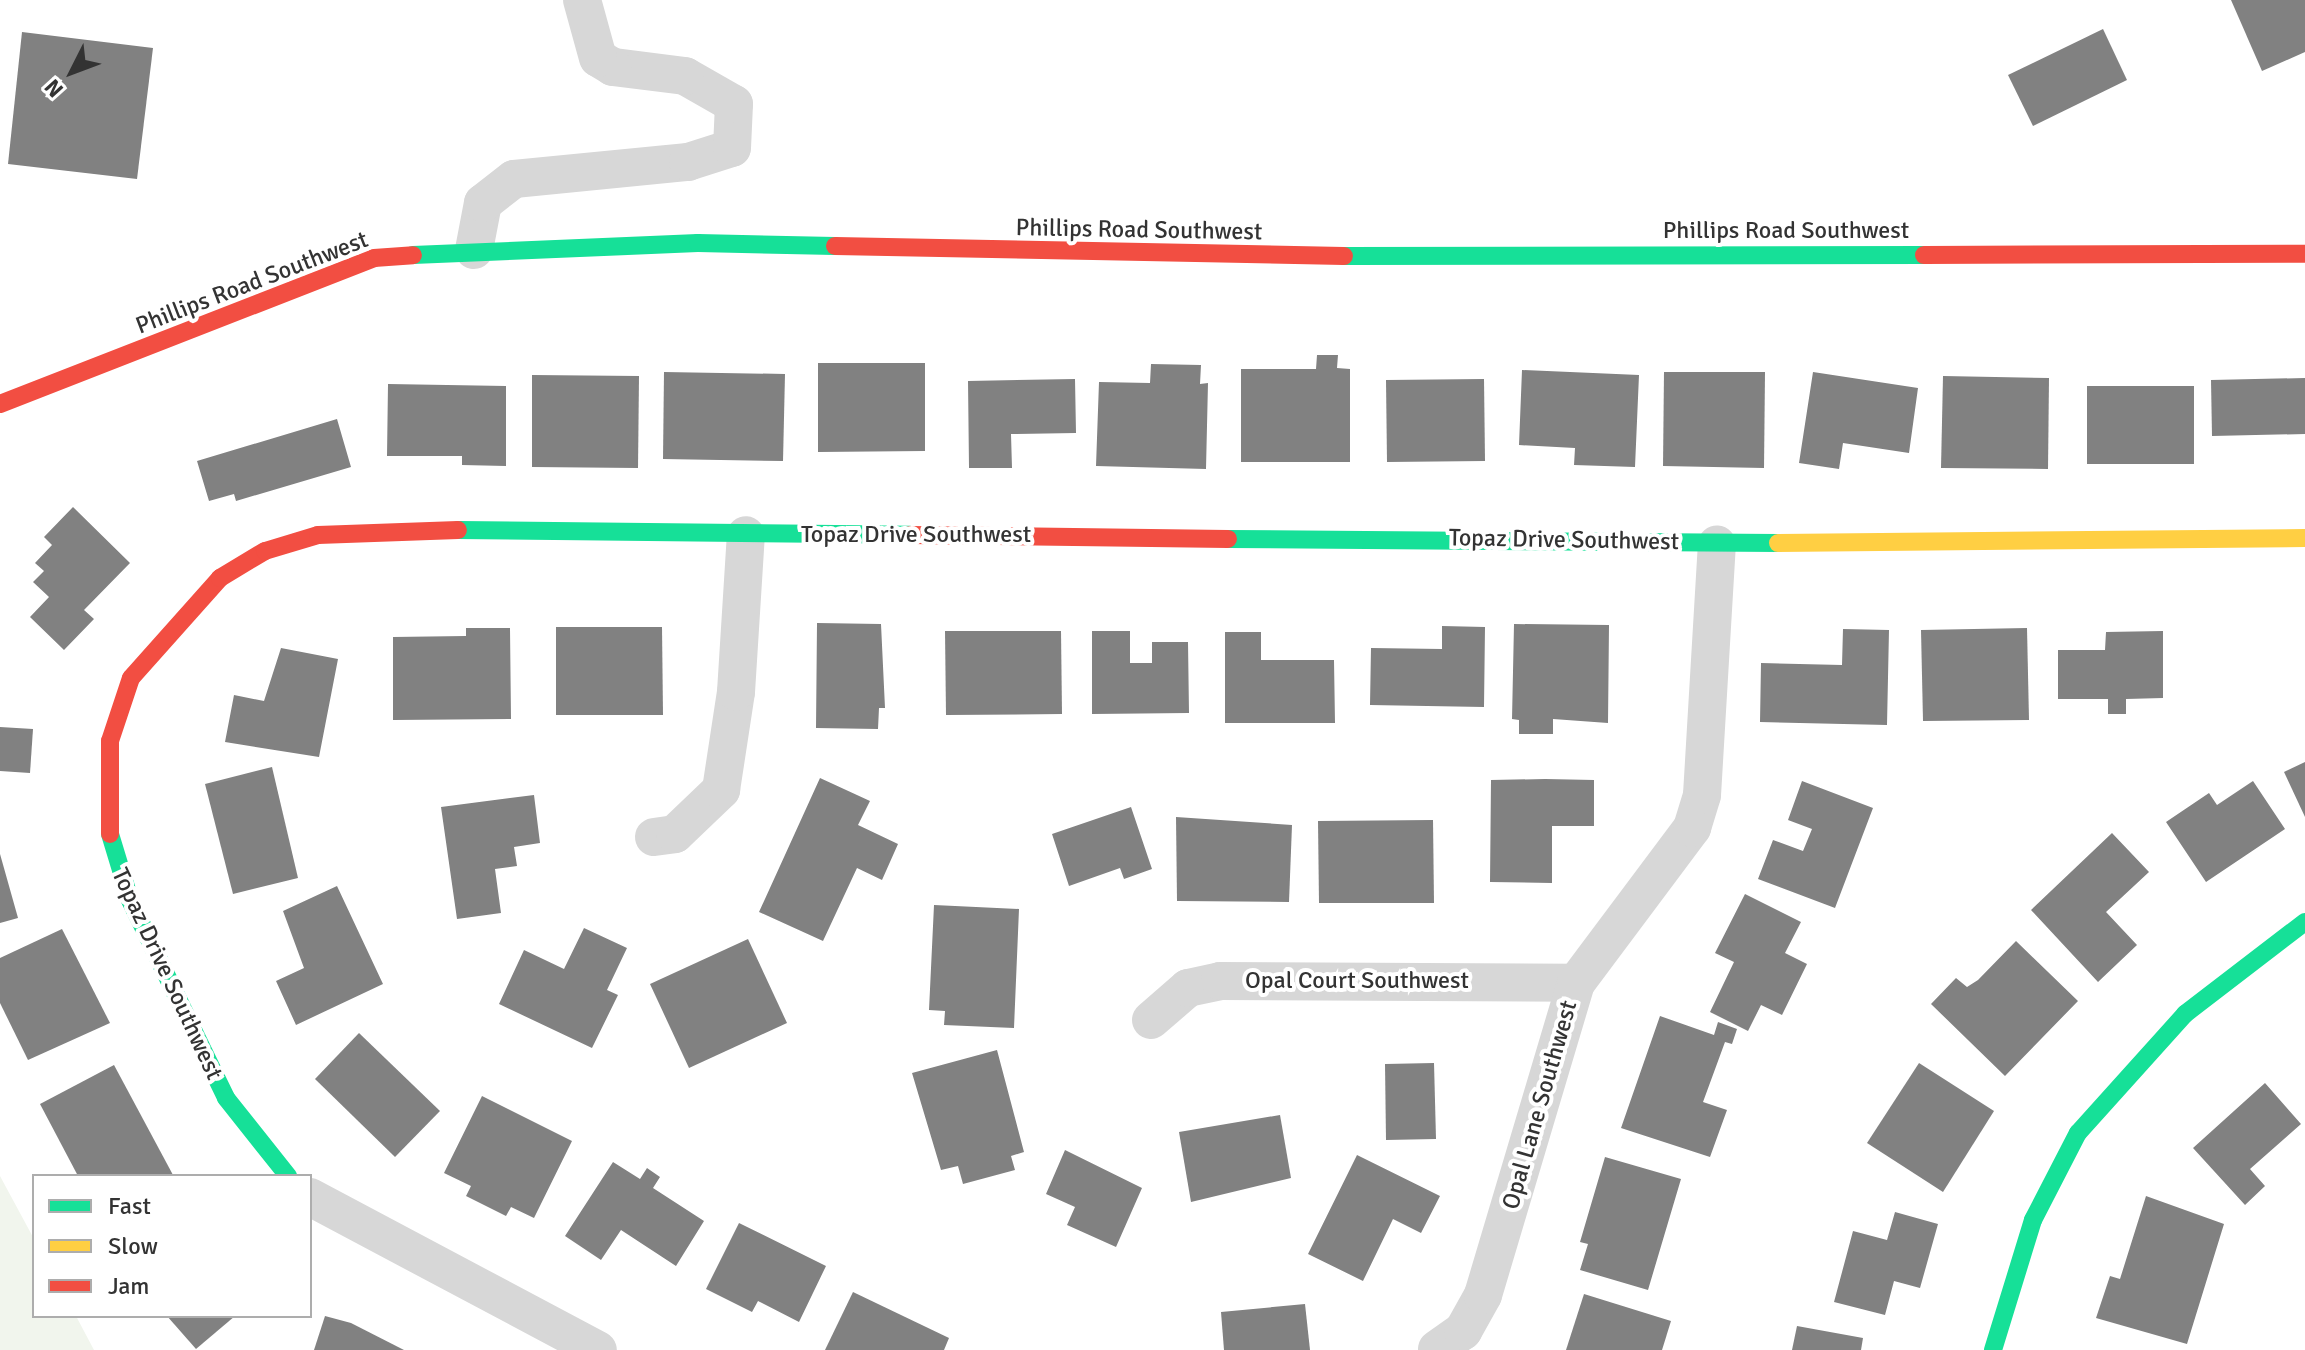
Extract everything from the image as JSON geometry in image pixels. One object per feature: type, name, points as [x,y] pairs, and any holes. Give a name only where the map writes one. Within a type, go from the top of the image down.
[{"type":"street","points":[[474,250],[483,203],[514,179],[688,162],[732,148],[734,104],[685,76],[613,67],[598,58],[582,0]]},
{"type":"street","name":"Phillips Road Southwest","points":[[0,404],[374,258],[474,250],[698,243],[1314,256],[2305,254]]},
{"type":"street","name":"Topaz Drive Southwest","points":[[286,1174],[226,1098],[113,859],[106,822],[110,741],[119,704],[152,649],[220,578],[265,551],[318,535],[381,529],[746,535],[1337,534],[1717,544],[2305,538]]},
{"type":"street","points":[[654,837],[675,834],[721,790],[736,692],[746,535]]},
{"type":"street","name":"Opal Lane Southwest","points":[[1437,1349],[1463,1331],[1483,1295],[1576,983],[1695,817],[1717,544]]},
{"type":"street","points":[[1993,1350],[2033,1220],[2078,1133],[2185,1014],[2305,922]]},
{"type":"street","name":"Opal Court Southwest","points":[[1151,1020],[1188,988],[1220,981],[1576,983]]},
{"type":"street","points":[[312,1198],[598,1350]]},
{"type":"shaded area","points":[[0,1176],[32,1235],[32,1318],[77,1318],[94,1350],[0,1350]]},
{"type":"building","points":[[2231,0],[2305,0],[2305,52],[2262,71]]},
{"type":"building","points":[[2103,29],[2127,80],[2033,126],[2008,75]]},
{"type":"building","points":[[22,32],[153,48],[137,179],[8,164]]},
{"type":"building","points":[[1317,355],[1338,355],[1337,368],[1350,369],[1350,462],[1241,462],[1241,369],[1316,369]]},
{"type":"building","points":[[818,363],[925,363],[925,451],[818,452]]},
{"type":"building","points":[[1151,364],[1201,365],[1200,384],[1208,383],[1206,469],[1096,466],[1099,382],[1150,383]]},
{"type":"building","points":[[1522,370],[1639,375],[1635,467],[1574,465],[1575,448],[1519,445]]},
{"type":"building","points":[[664,372],[785,374],[783,461],[663,459]]},
{"type":"building","points":[[1664,372],[1765,372],[1764,468],[1663,466]]},
{"type":"building","points":[[1813,372],[1918,388],[1909,453],[1843,443],[1839,469],[1799,463]]},
{"type":"building","points":[[532,375],[639,376],[638,468],[532,467]]},
{"type":"building","points":[[1943,376],[2049,378],[2048,469],[1941,468]]},
{"type":"building","points":[[2305,378],[2305,434],[2212,436],[2211,380]]},
{"type":"building","points":[[1075,379],[1076,433],[1011,434],[1012,468],[969,468],[968,381]]},
{"type":"building","points":[[1484,379],[1485,461],[1387,462],[1386,380]]},
{"type":"building","points":[[388,384],[506,386],[506,466],[462,465],[462,456],[387,456]]},
{"type":"building","points":[[2087,386],[2194,386],[2194,464],[2087,464]]},
{"type":"building","points":[[337,419],[351,467],[236,501],[234,494],[209,501],[197,461]]},
{"type":"building","points":[[73,507],[130,563],[84,610],[94,619],[64,650],[30,617],[49,597],[33,582],[44,571],[35,563],[52,545],[44,537]]},
{"type":"building","points":[[817,623],[881,624],[885,708],[879,708],[878,729],[816,728]]},
{"type":"building","points":[[1514,624],[1609,625],[1608,723],[1553,719],[1553,734],[1519,734],[1519,720],[1512,719]]},
{"type":"building","points":[[1442,626],[1485,627],[1484,707],[1370,705],[1371,648],[1442,649]]},
{"type":"building","points":[[556,627],[662,627],[663,715],[556,715]]},
{"type":"building","points":[[466,628],[510,628],[511,719],[393,720],[393,637],[466,636]]},
{"type":"building","points":[[2027,628],[2029,720],[1923,721],[1921,630]]},
{"type":"building","points":[[1843,629],[1889,630],[1887,725],[1760,722],[1761,663],[1842,665]]},
{"type":"building","points":[[945,631],[1061,631],[1062,714],[946,715]]},
{"type":"building","points":[[1092,631],[1130,631],[1130,663],[1152,663],[1152,642],[1188,642],[1189,713],[1092,714]]},
{"type":"building","points":[[2163,631],[2163,698],[2126,699],[2126,714],[2108,714],[2108,699],[2058,699],[2058,650],[2105,650],[2106,632]]},
{"type":"building","points":[[1225,632],[1261,632],[1261,660],[1334,660],[1335,723],[1225,723]]},
{"type":"building","points":[[281,648],[338,659],[319,757],[225,742],[234,695],[264,701]]},
{"type":"building","points":[[0,727],[33,729],[30,773],[0,771]]},
{"type":"building","points":[[2305,762],[2305,817],[2284,772]]},
{"type":"building","points":[[272,767],[298,878],[233,894],[205,784]]},
{"type":"building","points":[[820,778],[870,801],[858,825],[898,844],[882,880],[857,868],[823,941],[759,912]]},
{"type":"building","points":[[1491,780],[1594,780],[1594,826],[1552,826],[1552,883],[1490,882]]},
{"type":"building","points":[[1802,781],[1873,808],[1835,908],[1758,879],[1773,840],[1803,851],[1812,829],[1788,820]]},
{"type":"building","points":[[2253,781],[2285,829],[2206,882],[2166,822],[2209,793],[2217,805]]},
{"type":"building","points":[[534,795],[540,843],[514,847],[517,866],[495,869],[501,913],[457,919],[441,807]]},
{"type":"building","points":[[1131,807],[1152,869],[1124,879],[1120,868],[1069,886],[1052,834]]},
{"type":"building","points":[[1176,817],[1292,825],[1289,902],[1177,901]]},
{"type":"building","points":[[1433,820],[1434,903],[1319,903],[1318,821]]},
{"type":"building","points":[[2112,833],[2149,872],[2106,912],[2137,945],[2098,982],[2031,910]]},
{"type":"building","points":[[0,854],[18,918],[0,923]]},
{"type":"building","points":[[337,886],[383,984],[296,1025],[276,981],[304,968],[283,911]]},
{"type":"building","points":[[1745,894],[1801,922],[1785,953],[1807,964],[1782,1015],[1761,1005],[1748,1031],[1710,1012],[1734,962],[1715,953]]},
{"type":"building","points":[[934,905],[1019,909],[1014,1028],[944,1025],[945,1011],[929,1010]]},
{"type":"building","points":[[584,928],[627,948],[607,990],[618,995],[592,1048],[499,1004],[524,950],[564,969]]},
{"type":"building","points":[[62,929],[110,1023],[28,1060],[0,1003],[0,958]]},
{"type":"building","points":[[748,939],[787,1023],[689,1068],[650,984]]},
{"type":"building","points":[[2016,941],[2078,1001],[2005,1076],[1931,1004],[1956,978],[1967,987],[1978,980]]},
{"type":"building","points":[[1660,1016],[1714,1035],[1718,1022],[1737,1029],[1732,1044],[1725,1042],[1703,1102],[1727,1110],[1710,1157],[1621,1128]]},
{"type":"building","points":[[359,1033],[440,1111],[395,1157],[315,1079]]},
{"type":"building","points":[[997,1050],[1024,1152],[1011,1156],[1015,1170],[963,1184],[958,1166],[941,1170],[912,1073]]},
{"type":"building","points":[[1434,1063],[1436,1139],[1386,1140],[1385,1064]]},
{"type":"building","points":[[1919,1063],[1994,1111],[1943,1192],[1867,1143]]},
{"type":"building","points":[[114,1065],[172,1174],[77,1174],[40,1104]]},
{"type":"building","points":[[2265,1083],[2301,1124],[2250,1169],[2265,1186],[2245,1205],[2193,1148]]},
{"type":"building","points":[[482,1096],[572,1141],[534,1218],[511,1207],[506,1216],[466,1196],[471,1186],[444,1173]]},
{"type":"building","points":[[1280,1115],[1291,1178],[1191,1202],[1179,1132]]},
{"type":"building","points":[[1065,1150],[1142,1188],[1116,1247],[1067,1225],[1075,1207],[1046,1194]]},
{"type":"building","points":[[1357,1155],[1440,1196],[1421,1233],[1393,1219],[1363,1281],[1308,1254]]},
{"type":"building","points":[[1605,1157],[1681,1179],[1648,1290],[1580,1270],[1588,1244],[1580,1242]]},
{"type":"building","points":[[613,1162],[640,1179],[647,1168],[660,1177],[653,1188],[704,1221],[676,1266],[621,1230],[601,1260],[565,1236]]},
{"type":"building","points":[[2146,1196],[2224,1224],[2187,1344],[2096,1318],[2110,1276],[2120,1279]]},
{"type":"building","points":[[1895,1212],[1938,1224],[1920,1288],[1894,1281],[1885,1315],[1834,1302],[1853,1231],[1887,1240]]},
{"type":"building","points":[[739,1223],[826,1266],[799,1322],[758,1301],[752,1312],[706,1289]]},
{"type":"building","points":[[853,1292],[949,1338],[944,1350],[825,1350]]},
{"type":"building","points":[[1584,1294],[1671,1321],[1662,1350],[1566,1350]]},
{"type":"building","points":[[1305,1304],[1310,1350],[1224,1350],[1221,1312]]},
{"type":"building","points":[[325,1316],[351,1323],[404,1350],[314,1350]]},
{"type":"building","points":[[169,1318],[233,1318],[196,1349]]},
{"type":"building","points":[[1797,1326],[1863,1338],[1861,1350],[1792,1350]]},
{"type":"traffic: fast","points":[[413,255],[698,243],[835,246]]},
{"type":"traffic: fast","points":[[1344,256],[1924,255]]},
{"type":"traffic: fast","points":[[458,530],[910,535]]},
{"type":"traffic: fast","points":[[1228,539],[1778,543]]},
{"type":"traffic: fast","points":[[110,834],[130,900],[226,1098],[286,1174]]},
{"type":"traffic: fast","points":[[1993,1350],[2033,1220],[2078,1133],[2185,1014],[2305,922]]},
{"type":"traffic: slow","points":[[1778,543],[2305,538]]},
{"type":"traffic: jam","points":[[835,246],[1344,256]]},
{"type":"traffic: jam","points":[[1924,255],[2305,254]]},
{"type":"traffic: jam","points":[[0,404],[374,258],[413,255]]},
{"type":"traffic: jam","points":[[110,834],[110,741],[131,678],[220,578],[265,551],[318,535],[458,530]]},
{"type":"traffic: jam","points":[[910,535],[1228,539]]}]
